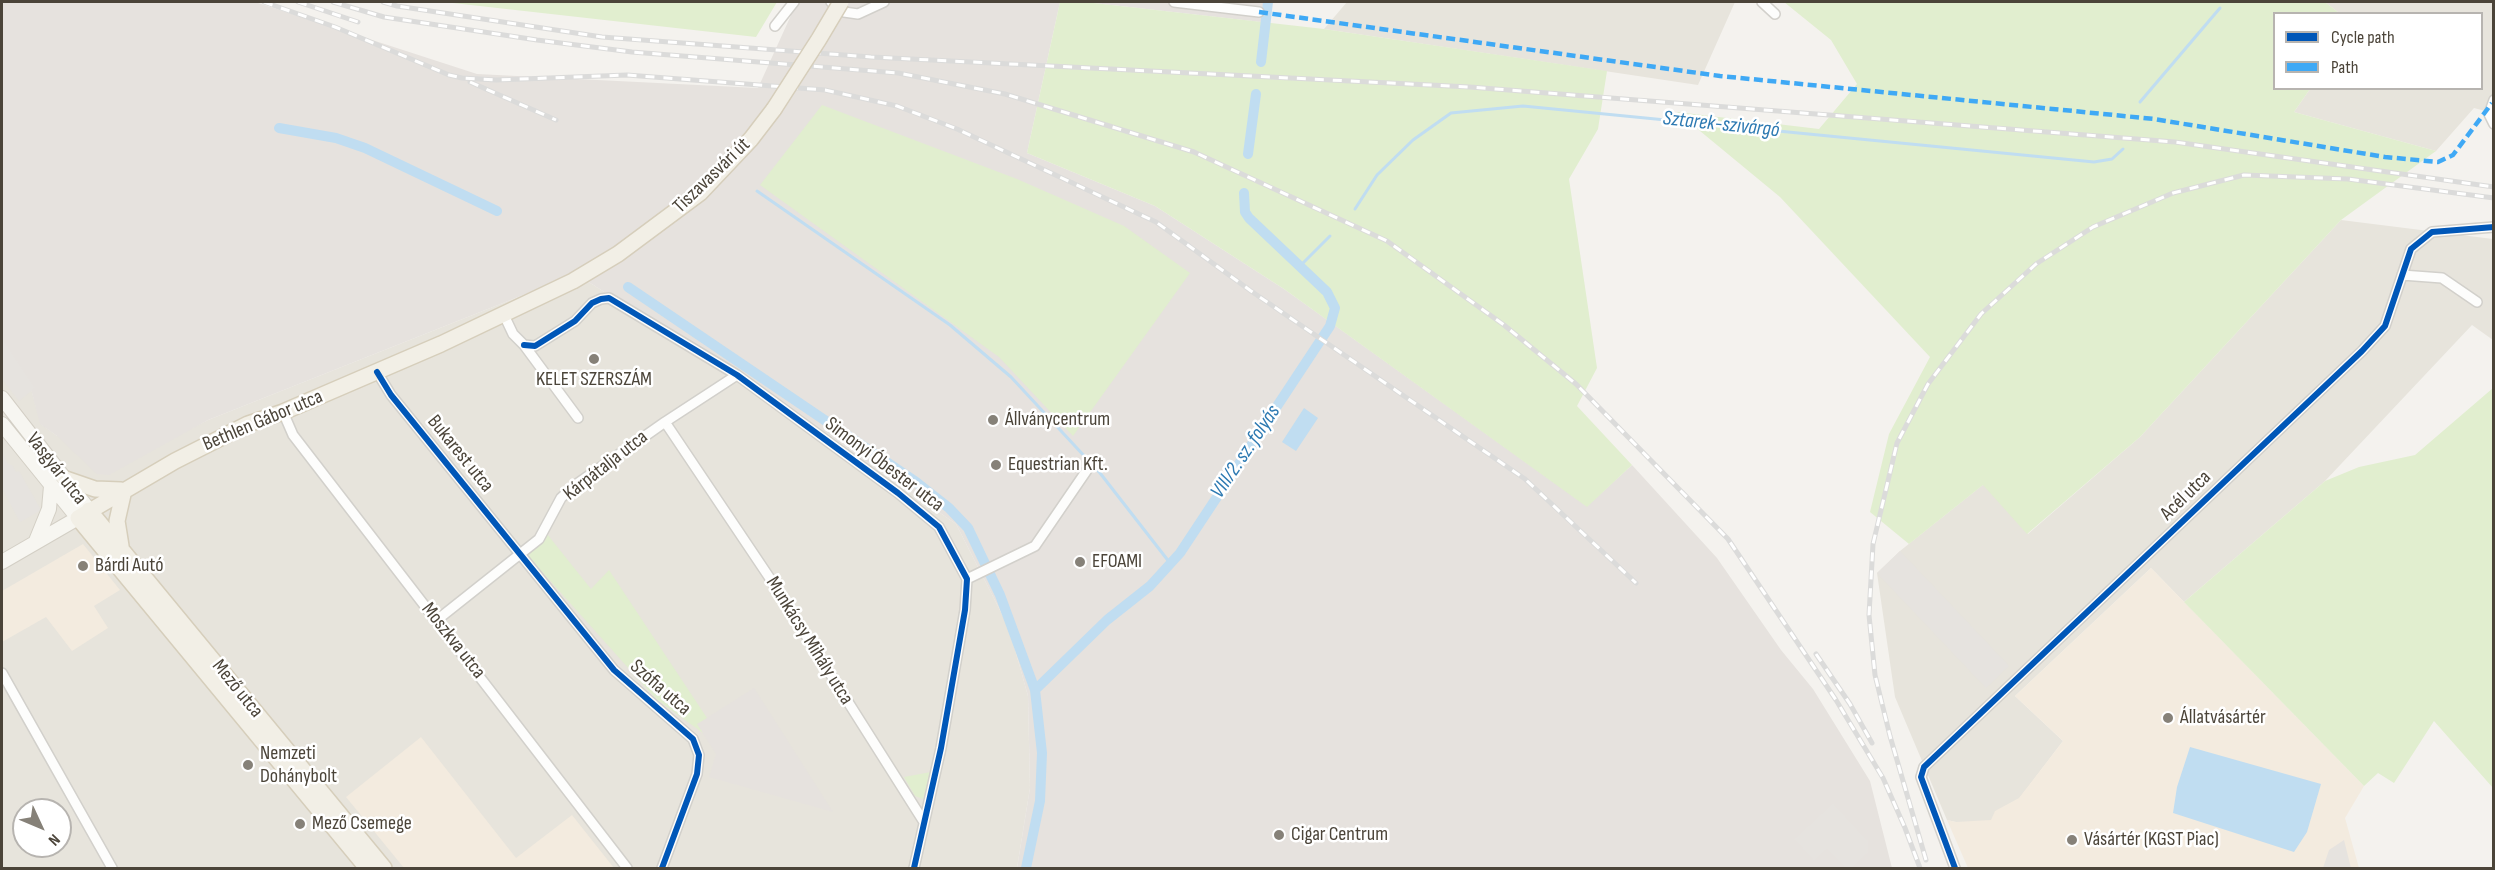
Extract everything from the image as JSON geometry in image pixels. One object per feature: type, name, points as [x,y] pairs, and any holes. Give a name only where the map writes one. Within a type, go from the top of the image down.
[{"type":"main road","name":"Tiszavasvári út","points":[[534,301],[618,254],[700,193],[726,167],[774,109],[841,2]]},
{"type":"main road","name":"Bethlen Gábor utca","points":[[2,562],[208,443],[248,424],[283,412],[377,372],[534,301]]},
{"type":"main road","name":"Vasgyár utca","points":[[2,398],[66,479],[84,514]]},
{"type":"main road","name":"Vasgyár utca","points":[[2,424],[51,486],[84,514]]},
{"type":"main road","points":[[66,479],[95,489],[124,490],[117,521],[121,548]]},
{"type":"main road","points":[[36,541],[49,508],[51,486]]},
{"type":"main road","name":"Mező utca","points":[[84,514],[121,548],[384,868]]},
{"type":"main road","name":"Mező utca","points":[[84,514],[367,868]]},
{"type":"street","points":[[775,26],[794,2]]},
{"type":"street","points":[[831,2],[844,12],[858,14],[884,2]]},
{"type":"street","points":[[1174,2],[1260,12]]},
{"type":"street","points":[[1762,2],[1775,14]]},
{"type":"street","points":[[2493,101],[2489,114],[2493,124]]},
{"type":"street","name":"Acél utca","points":[[1955,868],[1921,777],[1924,767],[2362,351],[2385,326],[2411,249],[2432,232],[2493,227]]},
{"type":"street","points":[[2402,275],[2442,278],[2477,302]]},
{"type":"street","name":"Simonyi Óbester utca","points":[[524,345],[535,346],[575,321],[592,303],[609,298],[737,375],[923,512],[939,527],[967,579]]},
{"type":"street","points":[[504,315],[513,334],[524,345],[578,418]]},
{"type":"street","name":"Bukarest utca","points":[[377,372],[391,395],[520,555]]},
{"type":"street","name":"Kárpátalja utca","points":[[437,620],[539,539],[561,498],[574,486],[737,375]]},
{"type":"street","name":"Moszkva utca","points":[[283,412],[293,435],[627,868]]},
{"type":"street","name":"Munkácsy Mihály utca","points":[[665,422],[769,577],[924,822]]},
{"type":"street","points":[[914,868],[943,736],[965,610],[967,579],[1035,546],[1087,470]]},
{"type":"street","name":"Szófia utca","points":[[520,555],[614,670],[693,739],[699,755],[697,774],[662,868]]},
{"type":"street","points":[[2,673],[112,868]]},
{"type":"shaded area","points":[[2,2],[255,2],[477,74],[758,88],[797,2],[1060,2],[1027,153],[1155,206],[1284,289],[1587,506],[1632,465],[1717,558],[1781,650],[1813,689],[1870,781],[1892,868],[1017,868],[1030,788],[1028,696],[1009,628],[956,524],[810,422],[576,274],[208,420],[109,475],[97,474],[57,436],[40,424],[30,385],[2,347]]},
{"type":"shaded area","points":[[1085,2],[1265,2],[1261,22]]},
{"type":"shaded area","points":[[1347,2],[1735,2],[1698,85],[1324,29]]},
{"type":"shaded area","points":[[2325,2],[2493,2],[2493,113],[2474,108],[2436,151],[2294,112],[2309,90],[2483,90],[2483,12],[2338,12]]},
{"type":"shaded area","points":[[2341,220],[2493,239],[2493,340],[2472,325],[2325,481],[2184,602],[2151,568],[2015,696],[2063,741],[1995,831],[1947,820],[1895,697],[1877,573],[1900,551],[1984,484],[2028,534],[2140,437]]},
{"type":"shaded area","points":[[576,274],[810,422],[956,524],[1009,628],[1028,696],[1030,788],[1017,868],[2,868],[2,347],[30,385],[41,424],[57,436],[178,435],[208,420]]},
{"type":"shaded area","points":[[2,338],[35,388],[19,401],[2,379]]},
{"type":"shaded area","points":[[2,452],[8,464],[12,465],[16,472],[19,471],[41,510],[20,522],[2,488]]},
{"type":"shaded area","points":[[83,544],[120,590],[94,606],[108,628],[72,651],[46,617],[2,642],[2,591]]},
{"type":"shaded area","points":[[1900,551],[2009,666],[1986,688],[1877,573]]},
{"type":"shaded area","name":"Állatvásártér","points":[[2151,568],[2364,786],[2345,818],[2359,868],[1968,868],[1947,820],[1956,822],[1991,820],[1995,811],[2019,798],[2063,741],[2015,696]]},
{"type":"shaded area","points":[[754,688],[833,812],[709,777],[716,754],[697,724]]},
{"type":"shaded area","points":[[421,737],[516,858],[572,815],[614,868],[404,868],[346,797]]},
{"type":"shaded area","points":[[1833,803],[1868,841],[1868,853],[1852,868],[1845,868],[1827,849],[1814,861],[1794,839]]},
{"type":"shaded area","points":[[2344,840],[2351,868],[2323,868],[2329,850]]},
{"type":"green space","points":[[444,2],[777,2],[756,37]]},
{"type":"green space","points":[[1060,2],[1085,2],[1324,29],[1607,71],[1598,129],[1569,179],[1597,368],[1577,406],[1632,465],[1587,507],[1284,289],[1155,206],[1027,153]]},
{"type":"green space","points":[[1784,2],[2325,2],[2338,12],[2273,12],[2273,90],[2309,90],[2294,112],[2436,151],[2341,220],[2140,437],[2027,534],[1983,485],[1909,544],[1870,512],[1889,434],[1930,357],[1780,197],[1677,112],[1819,129],[1857,84],[1831,40]]},
{"type":"green space","points":[[822,105],[1017,179],[1124,226],[1190,273],[1073,436],[999,357],[760,185]]},
{"type":"green space","points":[[2493,388],[2493,788],[2434,721],[2394,783],[2378,773],[2364,786],[2184,602],[2325,481],[2359,467],[2415,455]]},
{"type":"green space","points":[[547,534],[591,589],[609,570],[707,718],[697,724],[703,733],[656,699],[528,556]]},
{"type":"green space","points":[[931,772],[923,799],[915,796],[904,777]]},
{"type":"water","points":[[1304,408],[1318,418],[1296,451],[1282,442]]},
{"type":"water","points":[[2190,747],[2321,784],[2307,832],[2294,852],[2173,813],[2177,787]]},
{"type":"waterway","name":"VIII/2. sz. folyás","points":[[1261,62],[1268,2]]},
{"type":"waterway","name":"Sztarek-szivárgó","points":[[2140,102],[2220,8]]},
{"type":"waterway","name":"VIII/2. sz. folyás","points":[[1248,154],[1256,94]]},
{"type":"waterway","name":"Sztarek-szivárgó","points":[[1355,209],[1377,175],[1413,140],[1451,113],[1523,106],[2094,162],[2112,159],[2123,149]]},
{"type":"waterway","points":[[279,128],[336,138],[365,148],[497,211]]},
{"type":"waterway","points":[[757,191],[950,325],[1011,377],[1100,473],[1170,563]]},
{"type":"waterway","name":"VIII/2. sz. folyás","points":[[1035,690],[1107,620],[1150,586],[1180,553],[1330,326],[1335,308],[1327,292],[1249,218],[1245,212],[1244,193]]},
{"type":"waterway","name":"Sztarek-szivárgó","points":[[1300,266],[1330,236]]},
{"type":"waterway","points":[[628,287],[916,482],[949,508],[968,528],[1000,595],[1035,690],[1042,753],[1040,801],[1026,868]]},
{"type":"railway","points":[[264,2],[335,27],[449,75],[462,78],[496,80],[627,75],[825,90],[897,106],[957,129],[1156,222],[1251,291],[1525,479],[1636,583]]},
{"type":"railway","points":[[298,2],[358,22]]},
{"type":"railway","points":[[333,2],[384,17],[537,40],[632,52],[898,73],[1005,94],[1194,152],[1387,241],[1504,325],[1576,384],[1728,539],[1836,700],[1883,778],[1920,868]]},
{"type":"railway","points":[[383,2],[602,37],[871,57],[1470,87],[2175,142],[2494,187]]},
{"type":"railway","points":[[470,82],[556,120]]},
{"type":"railway","points":[[1926,860],[1875,675],[1869,615],[1873,544],[1897,443],[1928,384],[1981,314],[2036,264],[2093,227],[2173,193],[2244,175],[2348,179],[2494,198]]},
{"type":"railway","points":[[1816,654],[1850,704],[1872,743]]},
{"type":"marked path","points":[[1259,12],[1720,76],[2154,119],[2385,157],[2438,162],[2453,155],[2492,103]]},
{"type":"cycle path","points":[[1955,868],[1921,777],[1924,767],[2362,351],[2385,326],[2411,249],[2432,232],[2494,227]]},
{"type":"cycle path","points":[[524,345],[535,346],[575,321],[592,303],[609,298],[737,375],[898,493],[939,527],[967,579],[965,610],[941,748],[914,868]]},
{"type":"cycle path","points":[[377,372],[391,395],[614,670],[693,739],[699,755],[697,774],[662,868]]},
{"type":"place","name":"KELET SZERSZÁM","points":[[594,359]]},
{"type":"place","name":"Állványcentrum","points":[[993,420]]},
{"type":"place","name":"Equestrian Kft.","points":[[996,465]]},
{"type":"place","name":"EFOAMI","points":[[1080,562]]},
{"type":"place","name":"Bárdi Autó","points":[[83,566]]},
{"type":"place","name":"Állatvásártér","points":[[2168,718]]},
{"type":"place","name":"Nemzeti Dohánybolt","points":[[248,765]]},
{"type":"place","name":"Mező Csemege","points":[[300,824]]},
{"type":"place","name":"Cigar Centrum","points":[[1279,835]]},
{"type":"place","name":"Vásártér (KGST Piac)","points":[[2072,840]]}]
